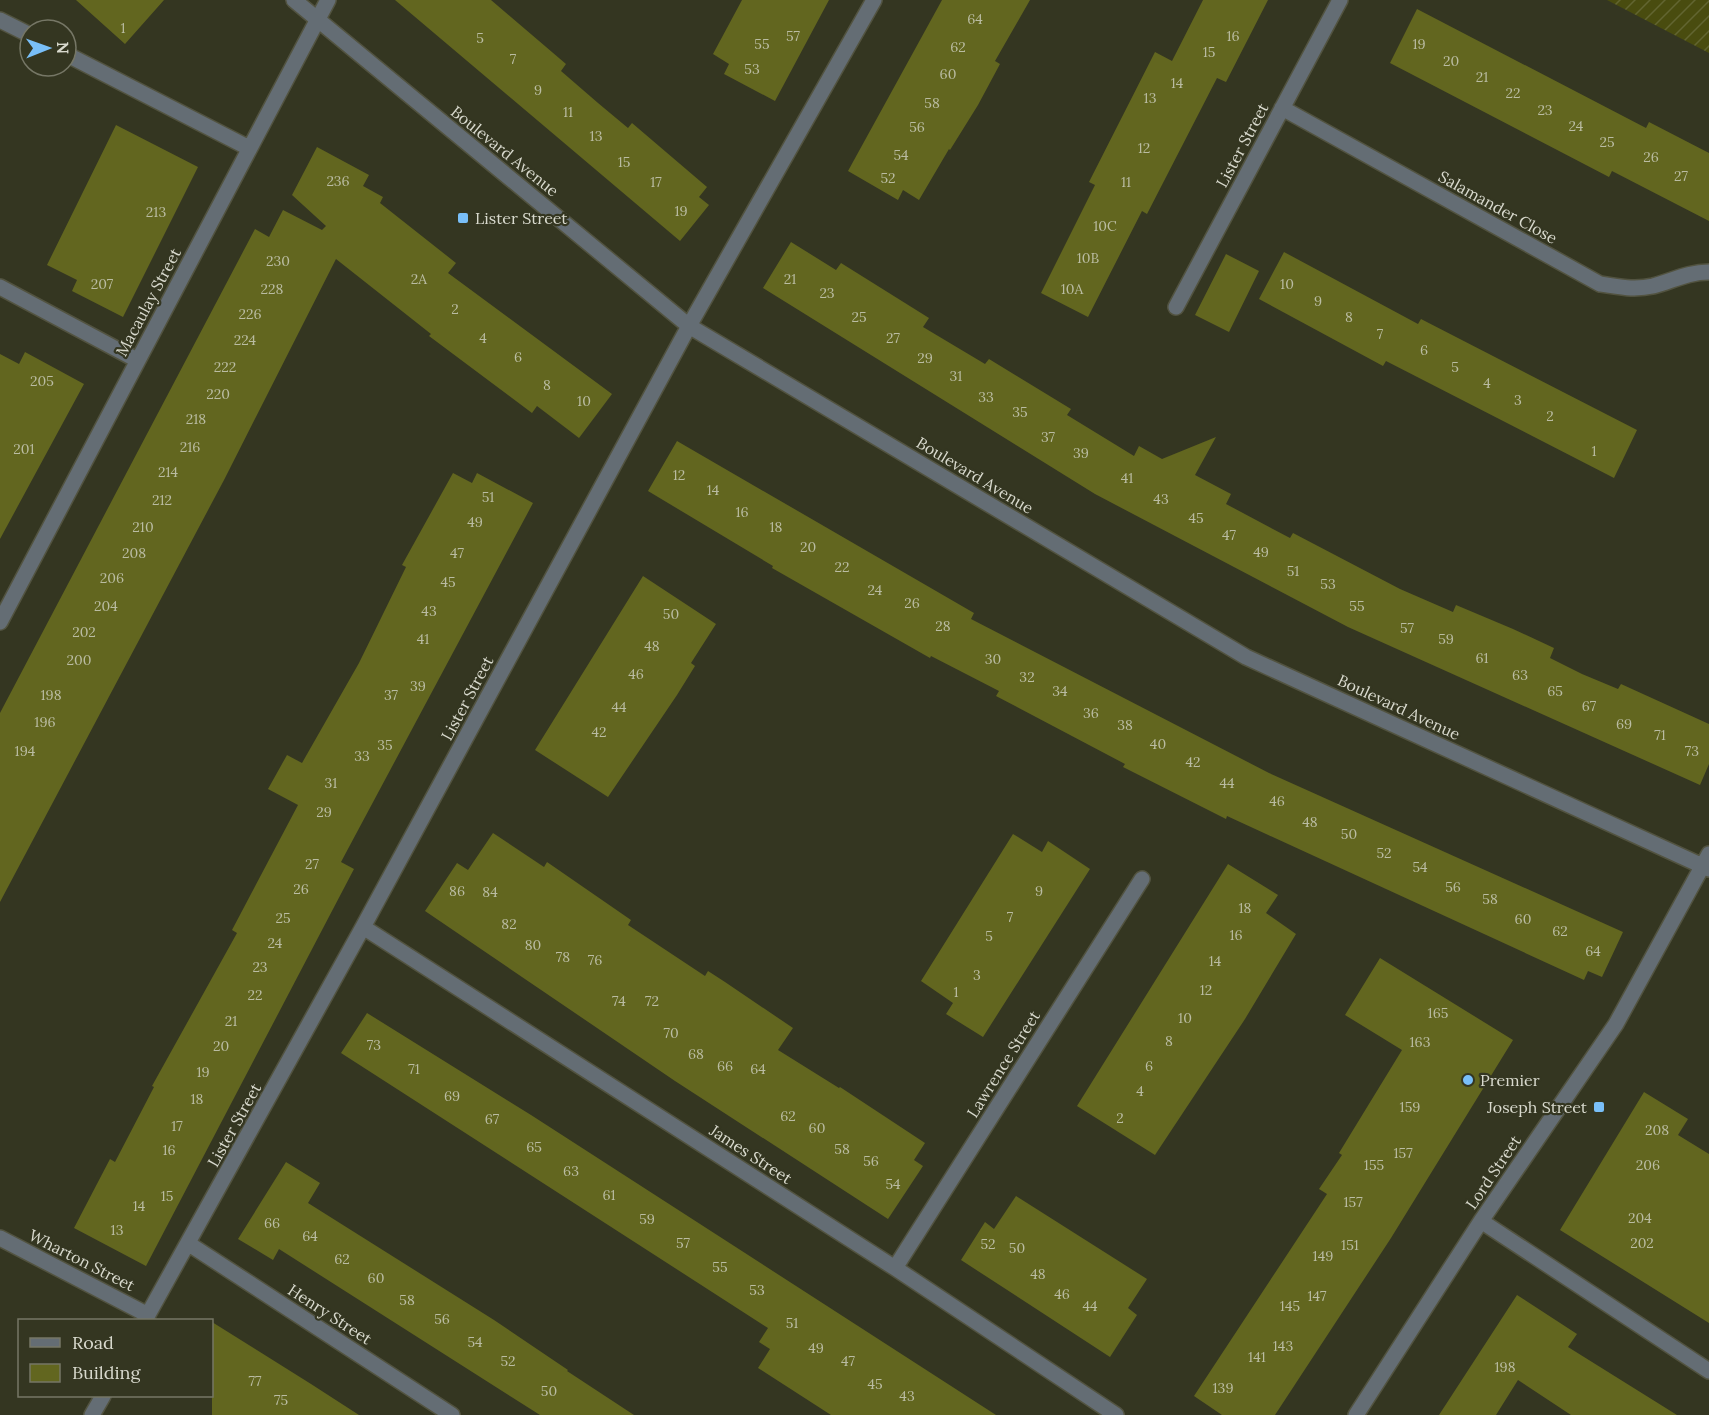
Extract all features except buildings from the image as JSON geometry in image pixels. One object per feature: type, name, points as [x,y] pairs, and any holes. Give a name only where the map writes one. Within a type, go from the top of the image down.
[{"type":"street","name":"Boulevard Avenue","points":[[294,0],[689,326],[1246,657],[1707,863]]},
{"type":"street","name":"Macaulay Street","points":[[0,622],[328,0]]},
{"type":"street","name":"Lister Street","points":[[146,1317],[189,1244],[363,927],[689,326],[874,0]]},
{"type":"street","name":"Lister Street","points":[[1176,307],[1340,0]]},
{"type":"street","points":[[0,20],[18,29]]},
{"type":"street","points":[[78,60],[249,148]]},
{"type":"street","name":"Salamander Close","points":[[1282,108],[1600,284],[1626,289],[1652,286],[1677,276],[1709,272]]},
{"type":"street","points":[[0,287],[137,360]]},
{"type":"street","name":"Lord Street","points":[[1356,1415],[1481,1221],[1616,1024],[1707,863]]},
{"type":"street","name":"Lawrence Street","points":[[895,1268],[1142,879]]},
{"type":"street","name":"James Street","points":[[363,927],[895,1268],[1116,1415]]},
{"type":"street","points":[[1481,1221],[1709,1371]]},
{"type":"street","name":"Wharton Street","points":[[0,1238],[146,1317]]},
{"type":"street","name":"Henry Street","points":[[189,1244],[452,1415]]},
{"type":"street","points":[[92,1415],[102,1397]]},
{"type":"shaded area","points":[[1607,0],[1709,0],[1709,53]]},
{"type":"place","name":"Lister Street","points":[[463,218]]},
{"type":"place","name":"Premier","points":[[1468,1080]]},
{"type":"place","name":"Joseph Street","points":[[1599,1107]]}]
